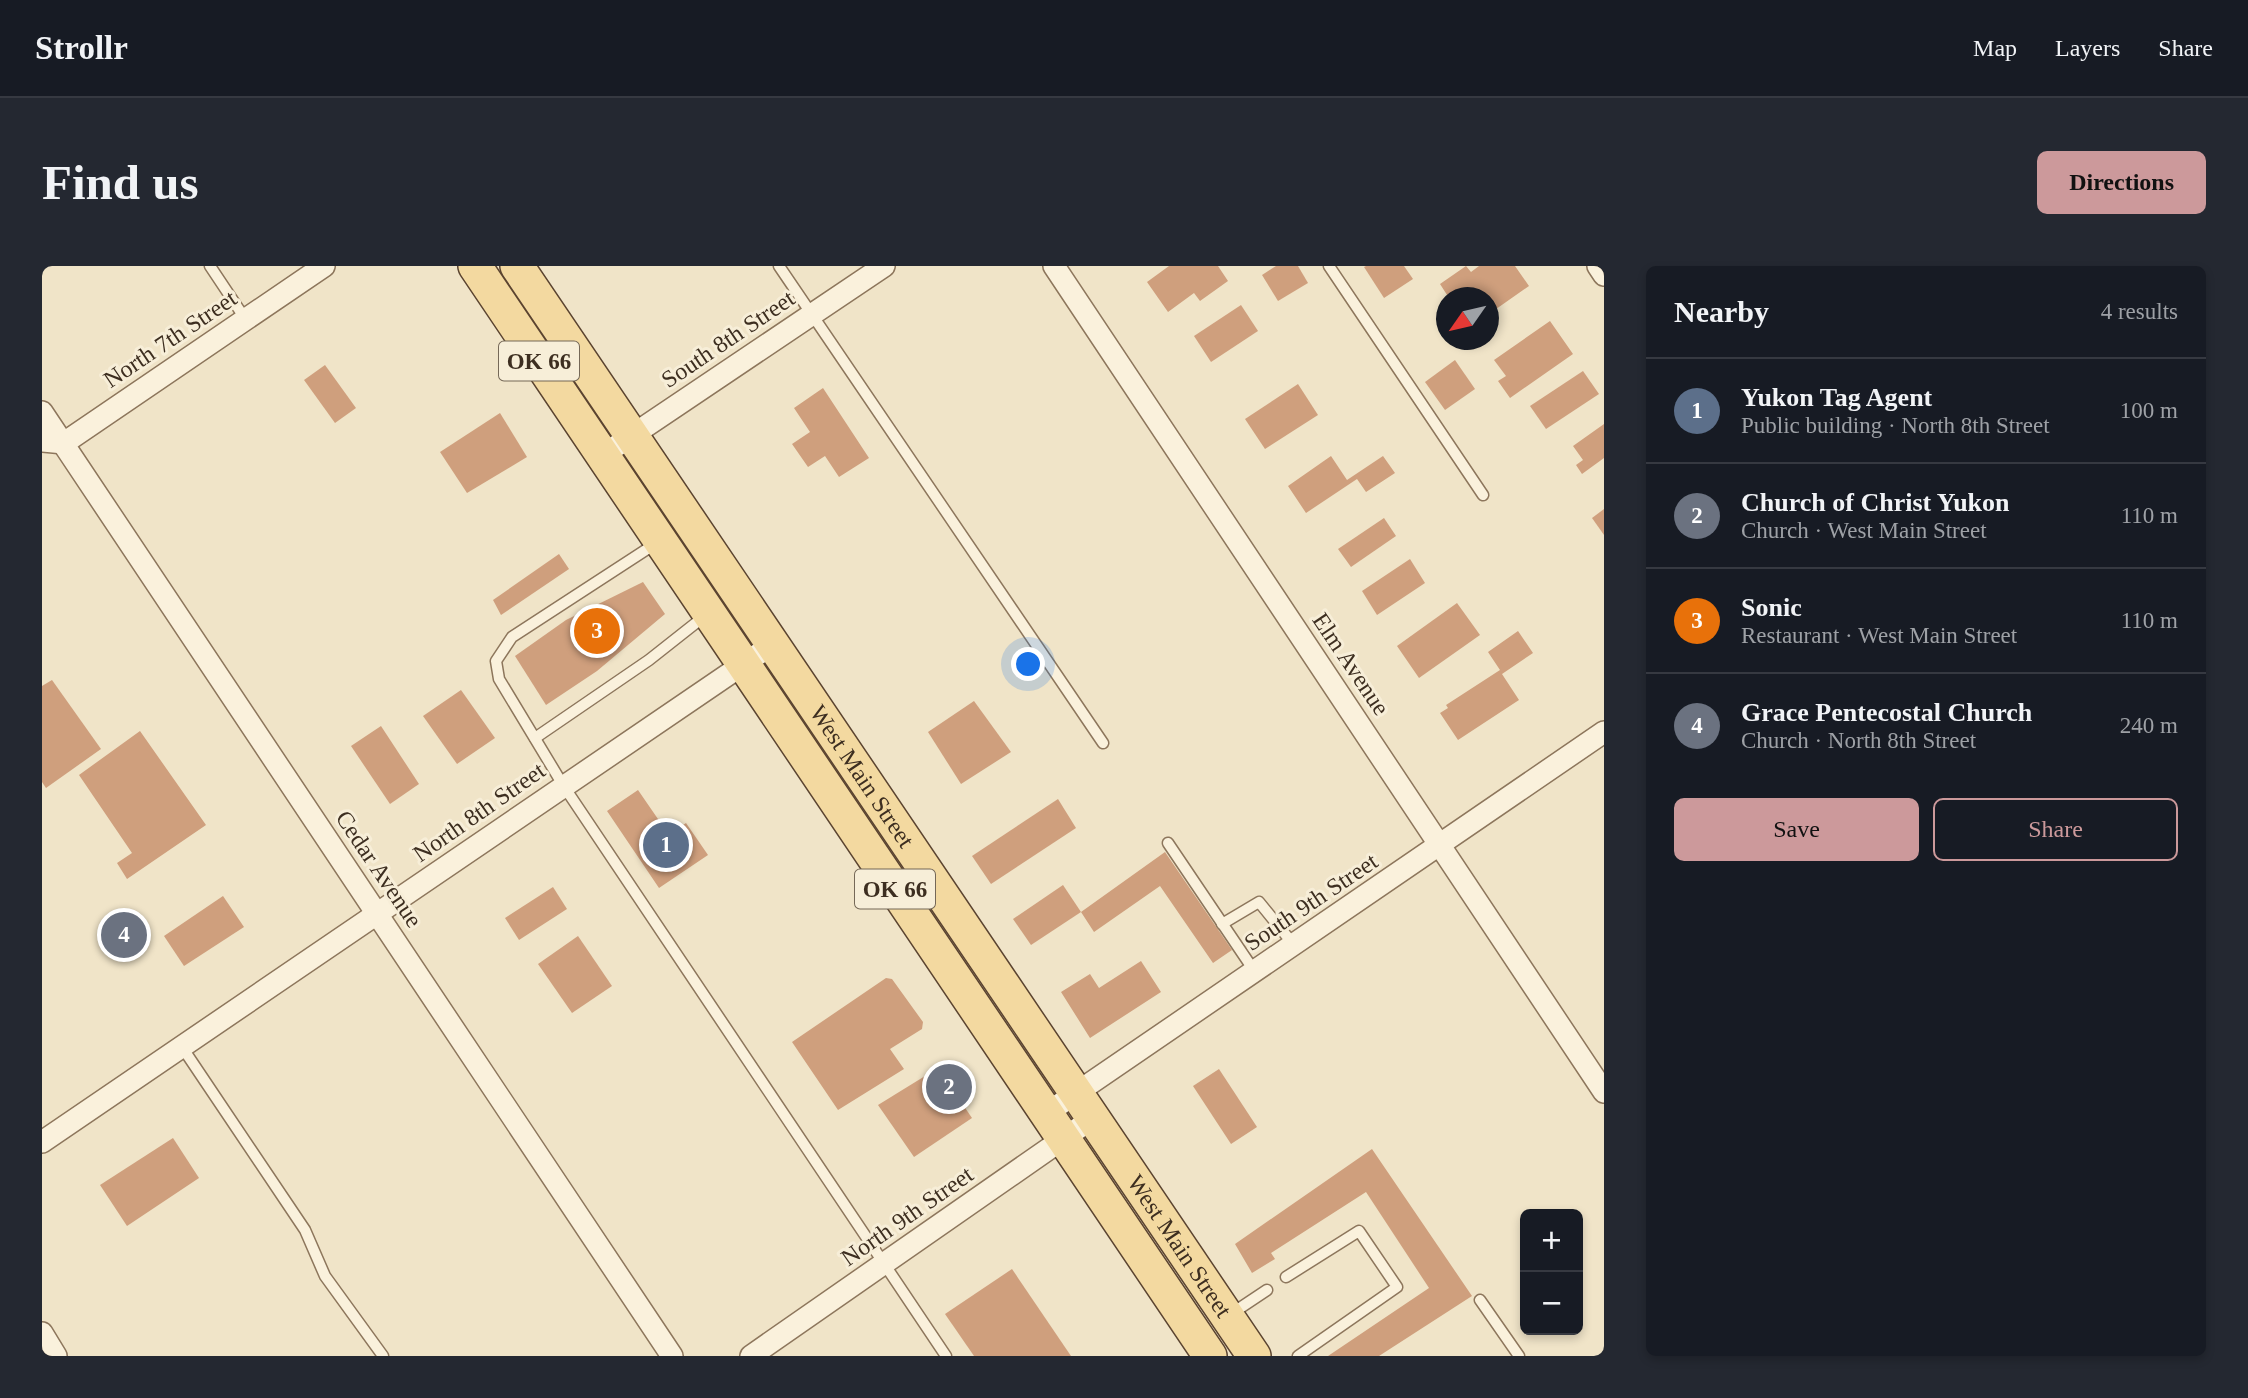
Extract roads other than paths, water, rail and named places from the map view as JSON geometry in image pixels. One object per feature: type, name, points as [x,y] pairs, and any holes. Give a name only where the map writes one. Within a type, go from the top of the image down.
[{"type":"main road","name":"West Main Street","points":[[475,266],[1210,1356]]},
{"type":"main road","name":"West Main Street","points":[[517,266],[1254,1356]]},
{"type":"street","name":"North 7th Street","points":[[64,443],[324,266]]},
{"type":"street","name":"South 8th Street","points":[[603,456],[884,266]]},
{"type":"street","name":"Elm Avenue","points":[[1054,266],[1604,1092]]},
{"type":"street","points":[[1598,266],[1604,275]]},
{"type":"street","name":"Cedar Avenue","points":[[42,412],[672,1356]]},
{"type":"street","points":[[42,441],[64,443]]},
{"type":"street","name":"North 8th Street","points":[[42,1142],[772,644]]},
{"type":"street","name":"South 9th Street","points":[[1055,1126],[1294,944],[1604,732]]},
{"type":"street","name":"North 9th Street","points":[[751,1356],[884,1263],[1055,1126],[1084,1106]]},
{"type":"street","points":[[42,1334],[56,1356]]},
{"type":"lane","points":[[210,266],[246,320]]},
{"type":"lane","points":[[779,266],[1102,743]]},
{"type":"lane","points":[[1329,266],[1483,495]]},
{"type":"lane","points":[[660,541],[512,636],[496,661],[499,680],[563,785],[946,1356]]},
{"type":"lane","points":[[535,738],[649,660],[709,613]]},
{"type":"lane","points":[[1168,843],[1255,972]]},
{"type":"lane","points":[[1222,924],[1259,901],[1294,944]]},
{"type":"lane","points":[[182,1048],[305,1230],[325,1276],[383,1356]]},
{"type":"lane","points":[[1286,1277],[1359,1231],[1397,1287],[1298,1356]]},
{"type":"lane","points":[[1227,1317],[1267,1290]]},
{"type":"lane","points":[[1480,1300],[1518,1356]]},
{"type":"place","name":"Sonic","points":[[597,631]]},
{"type":"place","name":"Yukon Tag Agent","points":[[666,845]]},
{"type":"place","name":"Grace Pentecostal Church","points":[[124,935]]},
{"type":"place","name":"Church of Christ Yukon","points":[[949,1087]]}]
